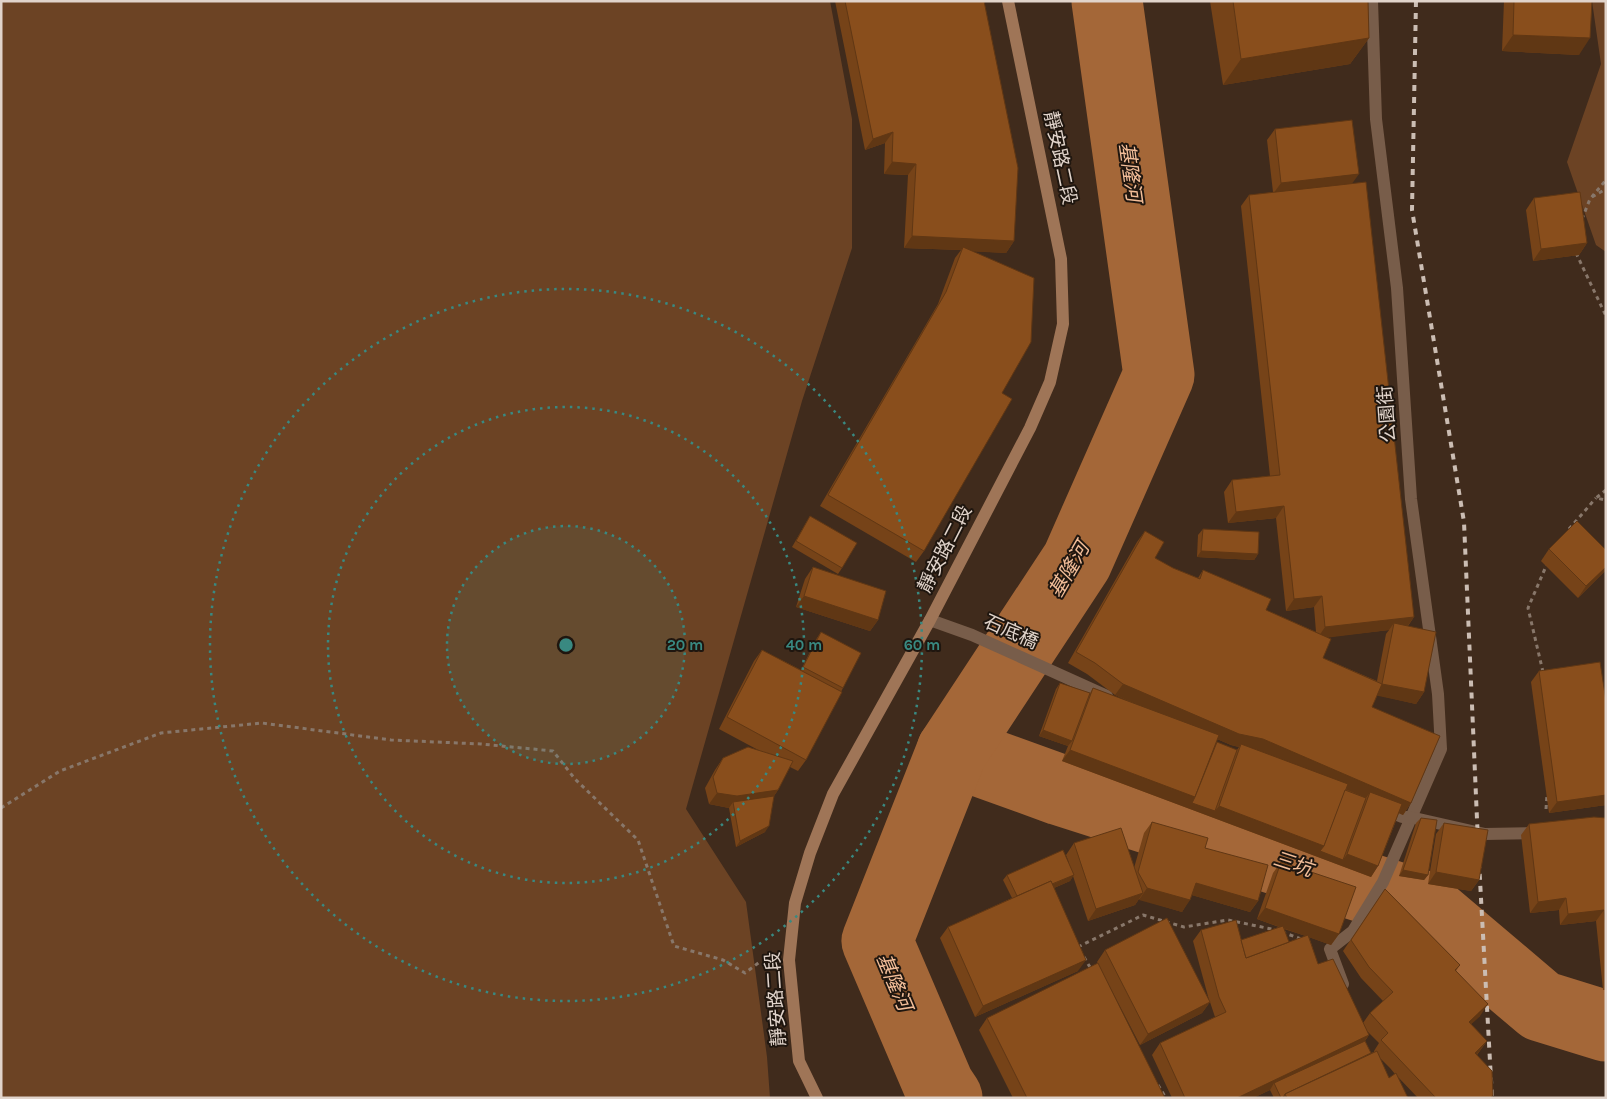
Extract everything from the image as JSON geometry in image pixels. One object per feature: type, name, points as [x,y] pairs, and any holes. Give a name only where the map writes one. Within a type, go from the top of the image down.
[{"type":"main road","name":"靜安路二段","points":[[817,1098],[800,1061],[789,960],[795,903],[810,853],[833,794],[930,620],[1030,428],[1050,382],[1063,324],[1061,259],[1008,1]]},
{"type":"street","name":"公園街","points":[[1330,949],[1353,931],[1383,882],[1441,749],[1438,694],[1411,499],[1397,288],[1376,120],[1372,1]]},
{"type":"street","name":"石底橋","points":[[930,620],[972,635],[1120,701]]},
{"type":"street","points":[[1367,803],[1402,817],[1410,817],[1485,834],[1550,832]]},
{"type":"street","points":[[1330,949],[1348,995]]},
{"type":"path","points":[[1580,227],[1590,199],[1606,180]]},
{"type":"path","points":[[1590,199],[1606,189]]},
{"type":"path","points":[[1573,246],[1606,316]]},
{"type":"path","points":[[1568,532],[1596,498],[1606,490]]},
{"type":"path","points":[[1596,498],[1606,500]]},
{"type":"path","points":[[1545,680],[1528,608],[1551,556]]},
{"type":"path","points":[[1,808],[60,771],[162,733],[262,723],[391,740],[481,744],[553,752],[576,779],[638,840],[674,946],[723,960],[745,973],[761,960],[789,960]]},
{"type":"path","points":[[1547,794],[1550,832]]},
{"type":"path","points":[[1093,972],[1078,947],[1143,915],[1184,927],[1228,920],[1272,928],[1330,949]]},
{"type":"path","points":[[1156,1081],[1166,1098]]},
{"type":"shaded area","points":[[1,1],[830,1],[852,119],[852,248],[802,401],[686,809],[746,902],[767,1057],[770,1098],[1,1098]]},
{"type":"shaded area","points":[[1592,1],[1606,1],[1606,252],[1596,245],[1567,162],[1601,64]]},
{"type":"building","points":[[845,1],[984,1],[1018,168],[1014,241],[912,236],[916,164],[892,162],[893,132],[873,139]]},
{"type":"building","points":[[1233,1],[1368,1],[1369,38],[1241,59]]},
{"type":"building","points":[[1514,1],[1592,1],[1590,38],[1513,35]]},
{"type":"building","points":[[1352,120],[1359,174],[1281,183],[1275,129]]},
{"type":"building","points":[[1366,182],[1414,617],[1325,627],[1322,596],[1294,599],[1284,506],[1236,512],[1232,480],[1280,475],[1249,195]]},
{"type":"building","points":[[1580,192],[1587,243],[1541,249],[1534,198]]},
{"type":"building","points":[[963,247],[1034,278],[1031,342],[1002,393],[1012,399],[924,551],[828,495],[946,292]]},
{"type":"building","points":[[810,516],[857,543],[842,568],[796,541]]},
{"type":"building","points":[[1577,521],[1606,550],[1606,567],[1586,586],[1549,549]]},
{"type":"building","points":[[1203,529],[1259,532],[1258,554],[1201,551]]},
{"type":"building","points":[[1145,531],[1164,542],[1155,558],[1200,579],[1203,570],[1271,599],[1266,610],[1331,639],[1323,658],[1382,684],[1372,707],[1440,736],[1411,803],[1263,739],[1239,734],[1123,684],[1095,663],[1076,652]]},
{"type":"building","points":[[813,567],[886,591],[878,620],[804,596]]},
{"type":"building","points":[[1394,623],[1436,632],[1424,692],[1382,684]]},
{"type":"building","points":[[821,632],[861,653],[843,688],[803,667]]},
{"type":"building","points":[[762,650],[842,692],[806,760],[727,717]]},
{"type":"building","points":[[1600,662],[1606,701],[1606,795],[1557,802],[1539,671]]},
{"type":"building","points":[[1060,683],[1090,693],[1072,741],[1043,730]]},
{"type":"building","points":[[1093,688],[1219,735],[1195,797],[1070,750]]},
{"type":"building","points":[[1217,742],[1237,750],[1215,811],[1192,803]]},
{"type":"building","points":[[1241,744],[1348,784],[1324,846],[1219,806]]},
{"type":"building","points":[[748,747],[793,761],[778,790],[737,796],[717,793],[713,777],[723,758]]},
{"type":"building","points":[[1345,790],[1366,798],[1343,860],[1320,851],[1324,846]]},
{"type":"building","points":[[1370,792],[1402,804],[1378,866],[1347,854]]},
{"type":"building","points":[[774,796],[769,826],[740,841],[733,802]]},
{"type":"building","points":[[1594,817],[1606,818],[1606,928],[1604,910],[1568,914],[1566,898],[1538,902],[1529,824]]},
{"type":"building","points":[[1421,818],[1437,820],[1428,875],[1403,870]]},
{"type":"building","points":[[1152,822],[1208,838],[1205,848],[1268,865],[1258,901],[1196,883],[1190,900],[1147,888],[1138,872]]},
{"type":"building","points":[[1444,823],[1488,830],[1479,880],[1436,872]]},
{"type":"building","points":[[1121,828],[1143,893],[1096,909],[1074,843]]},
{"type":"building","points":[[1063,850],[1074,875],[1052,884],[1051,881],[1017,896],[1007,875]]},
{"type":"building","points":[[1281,862],[1356,887],[1339,934],[1265,908]]},
{"type":"building","points":[[1051,881],[1086,960],[983,1006],[948,927]]},
{"type":"building","points":[[1385,889],[1460,965],[1455,970],[1488,1004],[1469,1022],[1487,1041],[1475,1053],[1492,1071],[1493,1095],[1491,1098],[1436,1098],[1381,1040],[1388,1033],[1370,1013],[1393,992],[1369,967],[1351,940]]},
{"type":"building","points":[[1167,918],[1210,1002],[1148,1034],[1105,950]]},
{"type":"building","points":[[1236,920],[1246,958],[1308,935],[1318,964],[1333,959],[1369,1035],[1237,1098],[1185,1098],[1160,1043],[1226,1012],[1219,997],[1201,930]]},
{"type":"building","points":[[1283,926],[1289,942],[1246,958],[1241,940]]},
{"type":"building","points":[[1098,963],[1165,1098],[1027,1098],[987,1018]]},
{"type":"building","points":[[1365,1041],[1371,1053],[1285,1094],[1281,1098],[1274,1083]]},
{"type":"building","points":[[1377,1051],[1389,1078],[1396,1073],[1408,1098],[1287,1098],[1285,1094]]},
{"type":"waterway","name":"基隆河","points":[[947,1098],[939,1086],[877,941],[952,751],[1077,561],[1159,375],[1107,1]]},
{"type":"waterway","name":"三坑","points":[[952,751],[1060,790],[1423,906],[1541,1006],[1606,1026]]},
{"type":"railway","points":[[1416,1],[1412,210],[1464,522],[1478,842]]},
{"type":"railway","points":[[1479,862],[1492,1098]]}]
